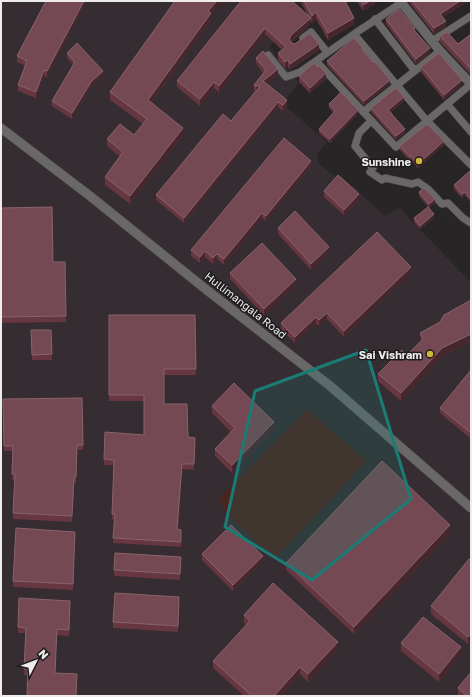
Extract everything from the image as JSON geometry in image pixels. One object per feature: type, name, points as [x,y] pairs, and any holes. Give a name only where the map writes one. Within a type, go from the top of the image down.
[{"type":"street","points":[[268,55],[286,77],[300,72],[401,2],[440,51],[471,84],[396,147],[316,61]]},
{"type":"street","points":[[432,41],[471,16]]},
{"type":"street","points":[[375,19],[415,71]]},
{"type":"street","points":[[300,41],[311,32],[327,52]]},
{"type":"street","points":[[354,34],[427,120],[471,165]]},
{"type":"street","points":[[363,112],[440,51]]},
{"type":"street","points":[[447,104],[471,132]]},
{"type":"street","points":[[371,120],[359,133],[355,146],[373,168],[370,172],[382,180],[385,178],[412,184],[418,182],[428,189],[442,204],[448,203],[463,218],[471,223]]},
{"type":"street","name":"Hullimangala Road","points":[[1,128],[90,196],[208,291],[330,385],[471,508]]},
{"type":"highlighted area","points":[[366,350],[411,499],[312,580],[225,527],[255,391]]},
{"type":"shaded area","points":[[1,1],[235,1],[238,5],[302,12],[269,47],[299,83],[282,103],[327,142],[317,154],[319,164],[336,178],[341,176],[385,216],[400,208],[471,283],[471,696],[1,696]]},
{"type":"shaded area","points":[[307,409],[367,461],[275,559],[228,516],[219,499]]},
{"type":"building","points":[[46,1],[84,1],[47,71],[44,70],[36,92],[18,85],[27,61],[17,56]]},
{"type":"building","points":[[175,1],[217,1],[208,11],[211,13],[148,100],[183,128],[130,196],[105,177],[123,152],[107,139],[120,124],[134,135],[147,119],[110,92]]},
{"type":"building","points":[[241,1],[292,1],[311,18],[291,35],[289,40],[295,44],[310,33],[319,44],[290,64],[288,60],[285,62],[278,53],[286,47],[265,28],[219,86],[214,82],[200,99],[177,81]]},
{"type":"building","points":[[304,1],[345,1],[354,18],[328,33],[316,12],[312,16]]},
{"type":"building","points":[[361,1],[370,1],[363,5]]},
{"type":"building","points":[[412,1],[460,1],[440,14],[446,21],[434,28]]},
{"type":"building","points":[[399,9],[415,28],[414,30],[430,48],[416,59],[386,19]]},
{"type":"building","points":[[447,32],[458,44],[471,34],[471,69],[440,36]]},
{"type":"building","points":[[354,38],[363,48],[362,50],[374,63],[375,62],[390,80],[364,101],[327,61]]},
{"type":"building","points":[[77,43],[103,71],[91,82],[72,113],[52,101],[75,62],[67,53]]},
{"type":"building","points":[[263,51],[278,69],[263,81],[287,100],[283,105],[278,102],[184,218],[156,195],[223,114],[231,121],[260,86],[258,85],[256,87],[254,85],[266,70],[256,58]]},
{"type":"building","points":[[439,53],[462,80],[444,95],[421,67]]},
{"type":"building","points":[[314,63],[326,73],[310,88],[299,76]]},
{"type":"building","points":[[396,88],[404,97],[388,110],[405,129],[396,136],[371,108]]},
{"type":"building","points":[[341,92],[358,110],[330,139],[319,129],[335,111],[329,104]]},
{"type":"building","points":[[427,124],[444,141],[418,164],[400,146]]},
{"type":"building","points":[[284,138],[311,161],[266,216],[262,213],[224,259],[217,254],[213,258],[205,251],[200,257],[191,250]]},
{"type":"building","points":[[471,170],[471,199],[465,192],[462,194],[454,185]]},
{"type":"building","points":[[338,175],[359,194],[344,210],[324,191]]},
{"type":"building","points":[[424,188],[435,199],[429,204],[419,192]]},
{"type":"building","points":[[52,207],[53,262],[65,262],[66,316],[1,317],[1,208]]},
{"type":"building","points":[[428,207],[434,214],[420,226],[414,218]]},
{"type":"building","points":[[295,211],[329,247],[311,264],[278,228]]},
{"type":"building","points":[[377,232],[411,267],[344,331],[327,313],[319,320],[316,317],[295,337],[281,323]]},
{"type":"building","points":[[262,243],[296,279],[264,309],[230,273]]},
{"type":"building","name":"Sai Vishram","points":[[471,300],[471,334],[442,348],[401,393],[378,374],[402,350],[407,355],[423,339],[420,333],[440,322],[444,315]]},
{"type":"building","points":[[109,315],[195,315],[196,369],[164,369],[164,404],[187,404],[188,437],[195,438],[194,464],[182,464],[177,529],[181,530],[181,542],[113,538],[115,514],[112,514],[114,460],[104,459],[105,432],[144,435],[144,395],[109,395]]},
{"type":"building","points":[[31,330],[51,330],[52,354],[32,355]]},
{"type":"building","points":[[471,370],[471,433],[440,408]]},
{"type":"building","points":[[234,383],[274,422],[232,465],[215,449],[235,428],[212,406]]},
{"type":"building","points":[[82,398],[83,445],[77,445],[76,477],[74,477],[72,516],[13,513],[15,474],[12,474],[13,446],[4,446],[3,399]]},
{"type":"building","points":[[382,461],[450,525],[354,627],[286,563]]},
{"type":"building","points":[[231,525],[263,556],[233,585],[202,554]]},
{"type":"building","points":[[16,528],[75,532],[73,584],[13,581]]},
{"type":"building","points":[[115,553],[181,557],[180,574],[114,570]]},
{"type":"building","points":[[469,559],[471,560],[471,634],[468,637],[431,606]]},
{"type":"building","points":[[273,583],[338,642],[308,674],[300,667],[274,696],[252,696],[213,661],[250,621],[244,615]]},
{"type":"building","points":[[115,593],[179,597],[178,626],[113,622]]},
{"type":"building","points":[[19,598],[70,601],[69,630],[57,629],[55,673],[77,674],[76,696],[27,696],[28,669],[24,669],[26,628],[18,627]]},
{"type":"building","points":[[423,617],[461,647],[439,674],[401,643]]},
{"type":"building","points":[[471,672],[471,696],[467,696],[458,688]]},
{"type":"place","name":"Sunshine","points":[[419,161]]},
{"type":"place","name":"Sai Vishram","points":[[430,354]]}]
